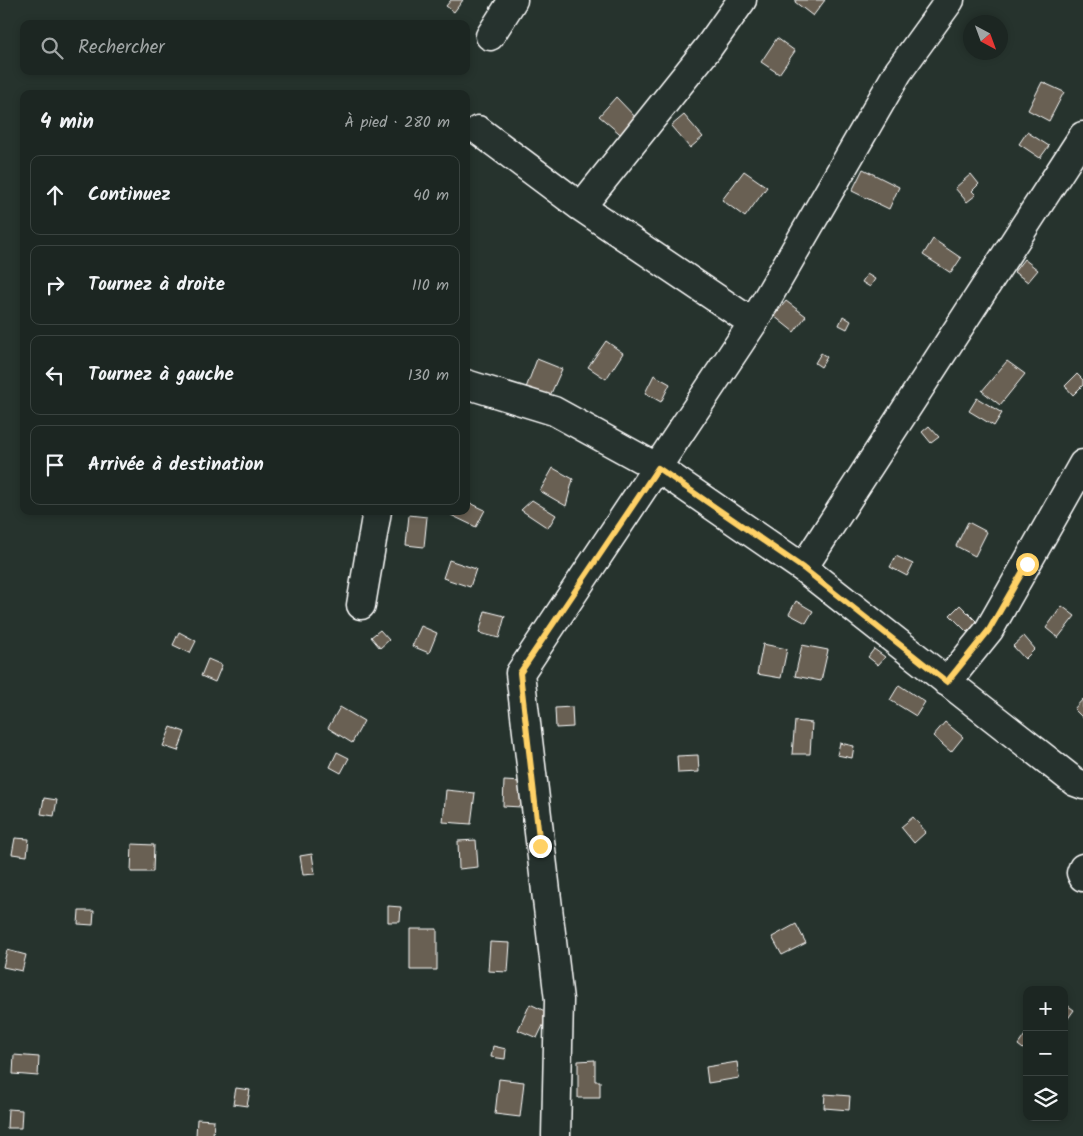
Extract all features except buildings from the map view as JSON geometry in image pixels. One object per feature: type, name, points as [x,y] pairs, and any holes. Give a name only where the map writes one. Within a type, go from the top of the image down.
[{"type":"street","points":[[490,36],[513,0]]},
{"type":"street","points":[[580,207],[708,48],[742,0]]},
{"type":"street","points":[[556,1136],[559,1000],[520,673],[753,323],[898,72],[950,0]]},
{"type":"street","points":[[478,130],[580,207],[753,323]]},
{"type":"street","points":[[803,568],[1083,136]]},
{"type":"street","points":[[470,385],[554,412],[658,468],[803,568],[947,682],[1080,779]]},
{"type":"street","points":[[947,682],[989,630],[1083,464]]},
{"type":"street","points":[[360,605],[376,515]]},
{"type":"street","points":[[1083,868],[1081,873],[1083,877]]},
{"type":"route","points":[[540,846],[520,673],[658,468],[803,568],[947,682],[989,630],[1027,564]]}]
